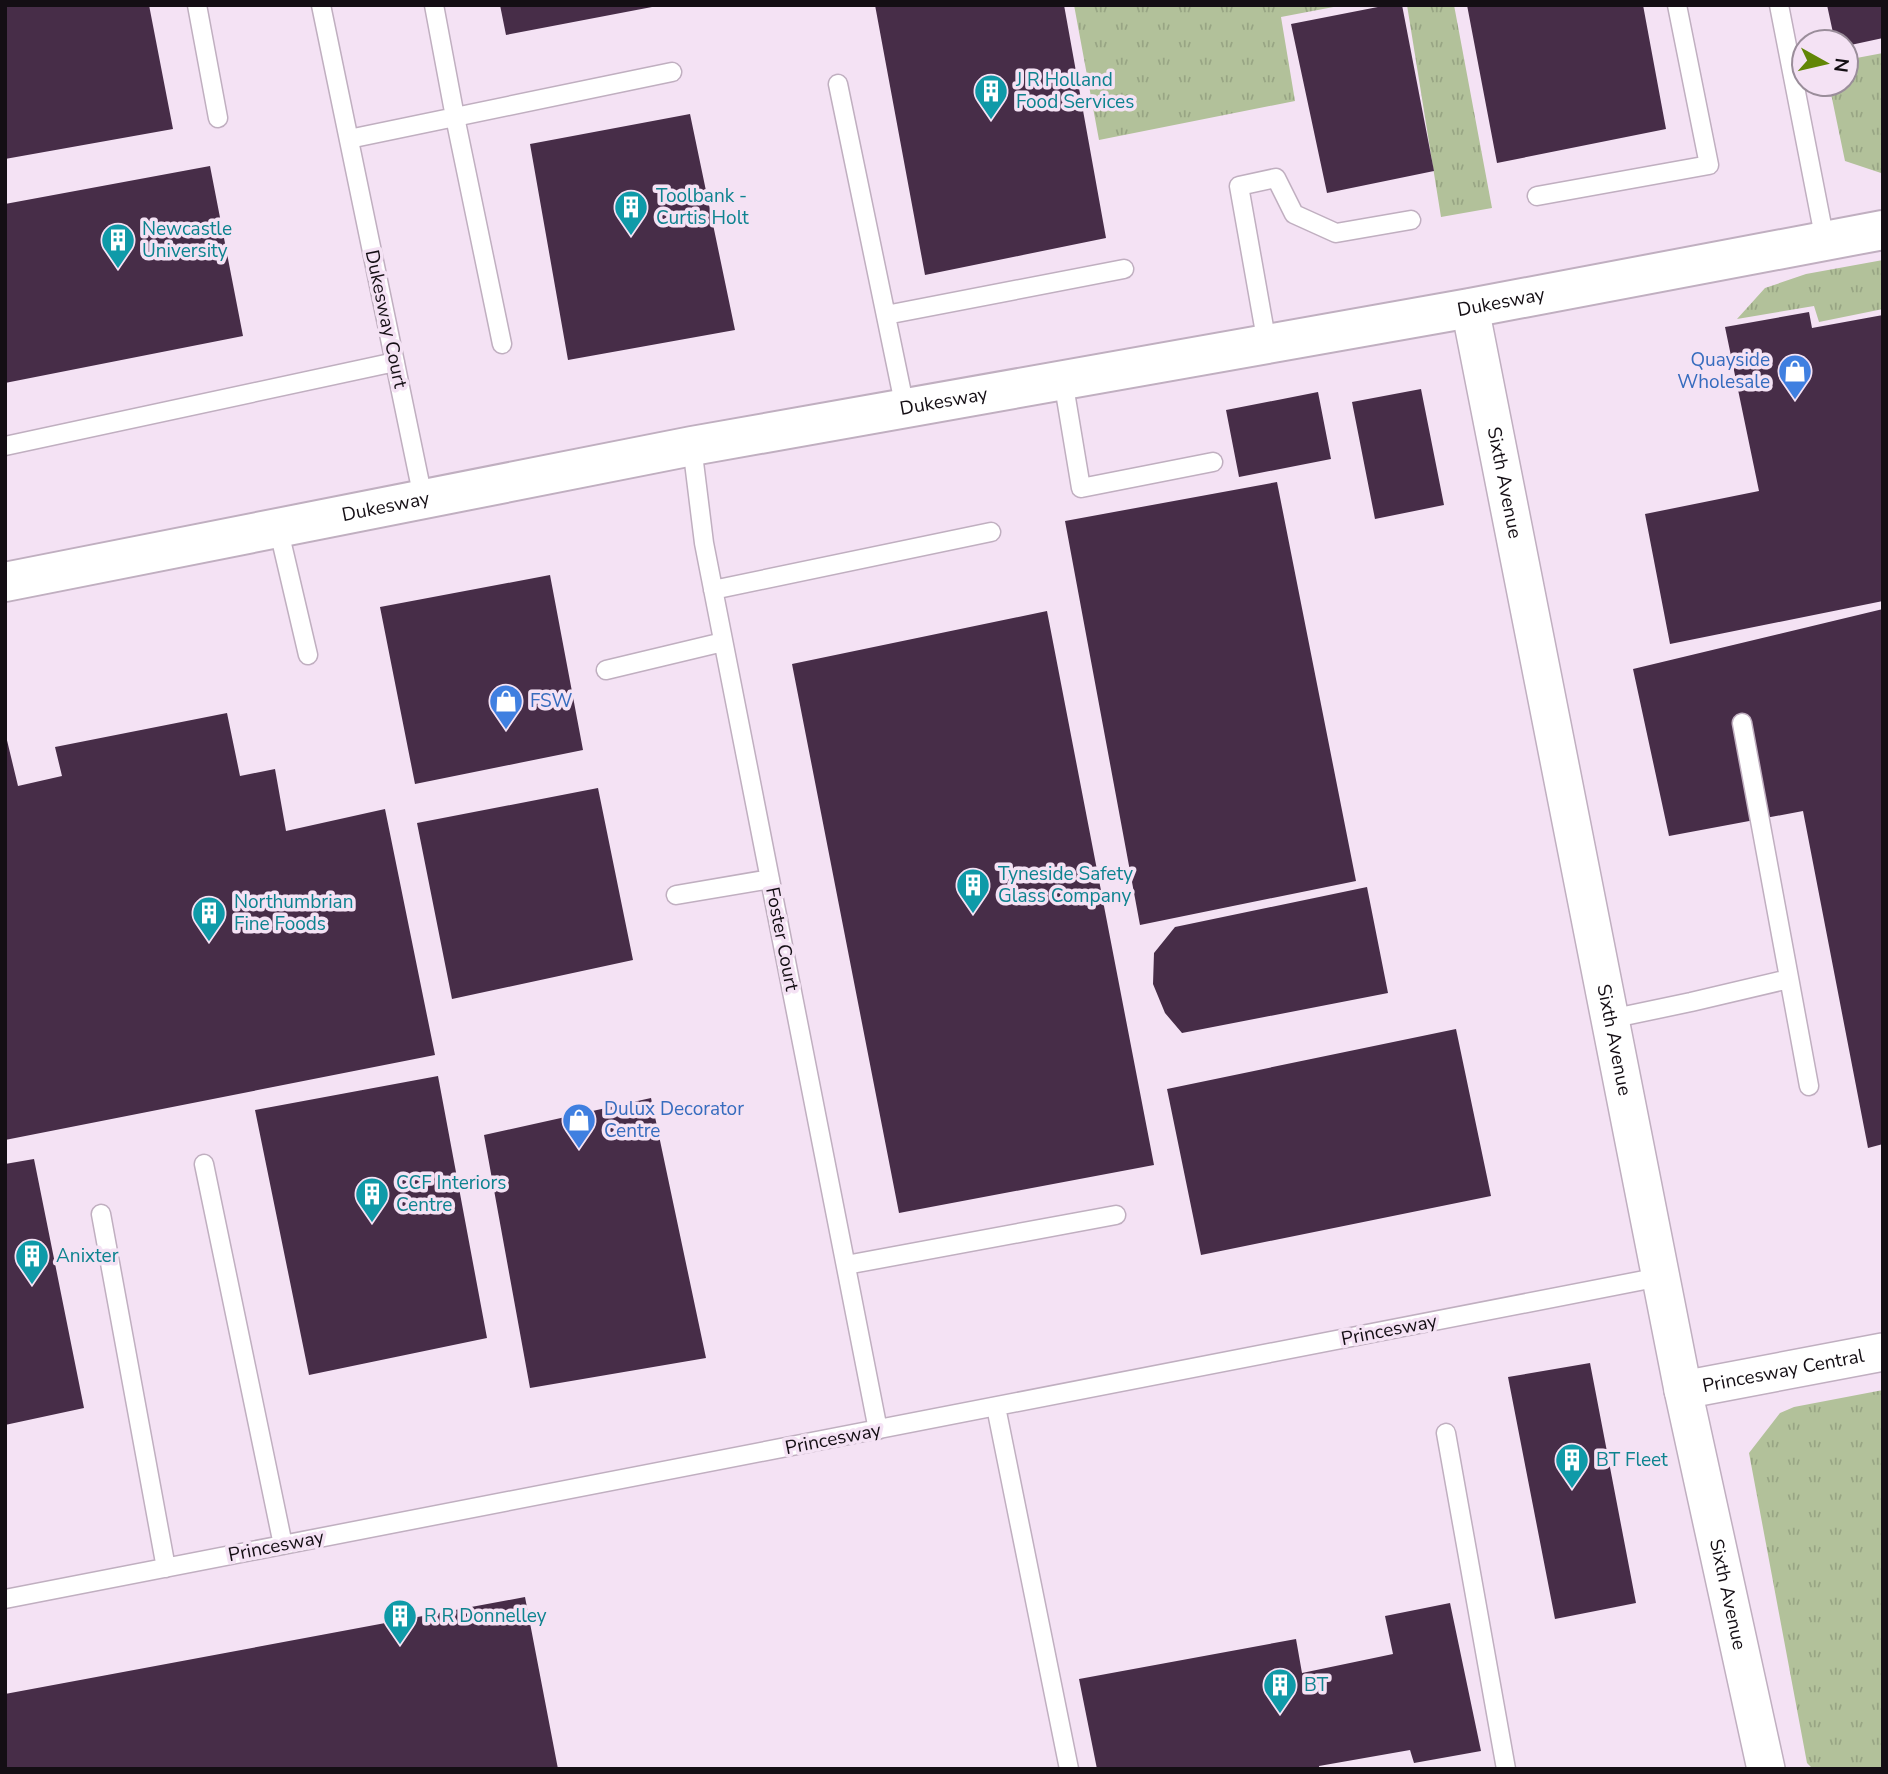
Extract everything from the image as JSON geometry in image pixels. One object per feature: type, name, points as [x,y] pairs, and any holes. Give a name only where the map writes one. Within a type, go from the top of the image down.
[{"type":"street","name":"Dukesway","points":[[5,582],[692,446],[1470,308],[1883,230]]},
{"type":"street","name":"Sixth Avenue","points":[[1470,308],[1660,1277],[1766,1769]]},
{"type":"street","name":"Princesway Central","points":[[1683,1390],[1883,1352]]},
{"type":"lane","points":[[197,5],[218,118]]},
{"type":"lane","name":"Dukesway Court","points":[[321,5],[423,498]]},
{"type":"lane","points":[[434,5],[502,344]]},
{"type":"lane","points":[[1537,196],[1709,165],[1676,5]]},
{"type":"lane","points":[[1779,5],[1825,241]]},
{"type":"lane","points":[[349,139],[672,72]]},
{"type":"lane","points":[[838,85],[905,408]]},
{"type":"lane","points":[[1267,344],[1239,186],[1276,178],[1294,214],[1336,233],[1411,220]]},
{"type":"lane","points":[[886,315],[1124,269]]},
{"type":"lane","points":[[5,446],[395,362]]},
{"type":"lane","points":[[1063,380],[1081,488],[1213,462]]},
{"type":"lane","name":"Foster Court","points":[[692,446],[704,543],[878,1430]]},
{"type":"lane","points":[[278,527],[308,655]]},
{"type":"lane","points":[[713,590],[991,532]]},
{"type":"lane","points":[[606,670],[723,642]]},
{"type":"lane","points":[[1742,723],[1809,1086]]},
{"type":"lane","points":[[676,895],[770,879]]},
{"type":"lane","points":[[1610,1019],[1789,979]]},
{"type":"lane","points":[[204,1164],[283,1545]]},
{"type":"lane","points":[[101,1214],[166,1568]]},
{"type":"lane","points":[[846,1265],[1116,1215]]},
{"type":"lane","name":"Princesway","points":[[5,1599],[1660,1277]]},
{"type":"lane","points":[[996,1407],[1069,1769]]},
{"type":"lane","points":[[1446,1433],[1506,1769]]},
{"type":"green space","points":[[1074,5],[1344,5],[1281,17],[1295,101],[1099,140]]},
{"type":"green space","points":[[1407,5],[1454,5],[1492,208],[1441,217]]},
{"type":"green space","points":[[1883,53],[1883,173],[1845,161],[1832,98],[1860,98],[1860,57]]},
{"type":"green space","points":[[1883,260],[1883,309],[1819,322],[1814,306],[1737,319],[1765,288],[1806,274]]},
{"type":"green space","points":[[1883,1390],[1883,1769],[1813,1769],[1807,1763],[1749,1453],[1780,1413],[1794,1407]]},
{"type":"building","points":[[5,5],[149,5],[173,129],[5,159]]},
{"type":"building","points":[[500,5],[652,5],[652,7],[506,35]]},
{"type":"building","name":"J R Holland Food Services","points":[[875,5],[1064,5],[1106,238],[925,275]]},
{"type":"building","points":[[1388,5],[1402,5],[1434,171],[1327,193],[1291,24]]},
{"type":"building","points":[[1467,5],[1643,5],[1666,129],[1497,163]]},
{"type":"building","points":[[1827,5],[1883,5],[1883,38],[1860,43],[1860,28],[1832,28]]},
{"type":"building","name":"Toolbank - Curtis Holt","points":[[690,114],[735,330],[568,360],[530,144]]},
{"type":"building","name":"Newcastle University","points":[[210,166],[243,336],[5,383],[5,204]]},
{"type":"building","points":[[1809,312],[1812,328],[1883,315],[1883,601],[1670,644],[1645,514],[1759,491],[1725,327]]},
{"type":"building","points":[[1421,389],[1444,505],[1375,519],[1352,402]]},
{"type":"building","points":[[1318,392],[1331,459],[1239,477],[1226,410]]},
{"type":"building","points":[[1277,482],[1356,881],[1140,925],[1065,521]]},
{"type":"building","points":[[550,575],[583,750],[415,784],[380,607]]},
{"type":"building","points":[[1883,609],[1883,1144],[1868,1148],[1803,811],[1669,836],[1633,669]]},
{"type":"building","name":"Tyneside Safety Glass Company","points":[[1047,611],[1154,1165],[899,1213],[792,664]]},
{"type":"building","name":"Northumbrian Fine Foods","points":[[227,713],[240,776],[275,769],[286,831],[385,809],[435,1055],[5,1140],[5,732],[18,786],[62,776],[55,747]]},
{"type":"building","points":[[598,788],[633,960],[452,999],[417,823]]},
{"type":"building","points":[[1367,887],[1388,993],[1182,1033],[1165,1013],[1153,984],[1154,953],[1175,927]]},
{"type":"building","points":[[1456,1029],[1491,1196],[1201,1255],[1167,1089]]},
{"type":"building","name":"CCF Interiors Centre","points":[[438,1076],[487,1338],[309,1375],[255,1110]]},
{"type":"building","points":[[651,1098],[706,1358],[530,1388],[484,1135]]},
{"type":"building","name":"Anixter","points":[[34,1159],[84,1408],[5,1425],[5,1164]]},
{"type":"building","name":"BT Fleet","points":[[1590,1363],[1636,1603],[1555,1619],[1508,1377]]},
{"type":"building","name":"R R Donnelley","points":[[525,1597],[558,1769],[5,1769],[5,1694]]},
{"type":"building","name":"BT","points":[[1450,1603],[1481,1751],[1414,1763],[1410,1750],[1319,1766],[1319,1769],[1097,1769],[1079,1679],[1296,1639],[1302,1673],[1393,1654],[1385,1616]]},
{"type":"place","name":"J R Holland Food Services","points":[[991,121]]},
{"type":"place","name":"Toolbank - Curtis Holt","points":[[631,237]]},
{"type":"place","name":"Newcastle University","points":[[118,270]]},
{"type":"place","name":"Quayside Wholesale","points":[[1795,401]]},
{"type":"place","name":"FSW","points":[[506,731]]},
{"type":"place","name":"Tyneside Safety Glass Company","points":[[973,915]]},
{"type":"place","name":"Northumbrian Fine Foods","points":[[209,943]]},
{"type":"place","name":"Dulux Decorator Centre","points":[[579,1150]]},
{"type":"place","name":"CCF Interiors Centre","points":[[372,1224]]},
{"type":"place","name":"Anixter","points":[[32,1286]]},
{"type":"place","name":"BT Fleet","points":[[1572,1490]]},
{"type":"place","name":"R R Donnelley","points":[[400,1646]]},
{"type":"place","name":"BT","points":[[1280,1715]]}]
